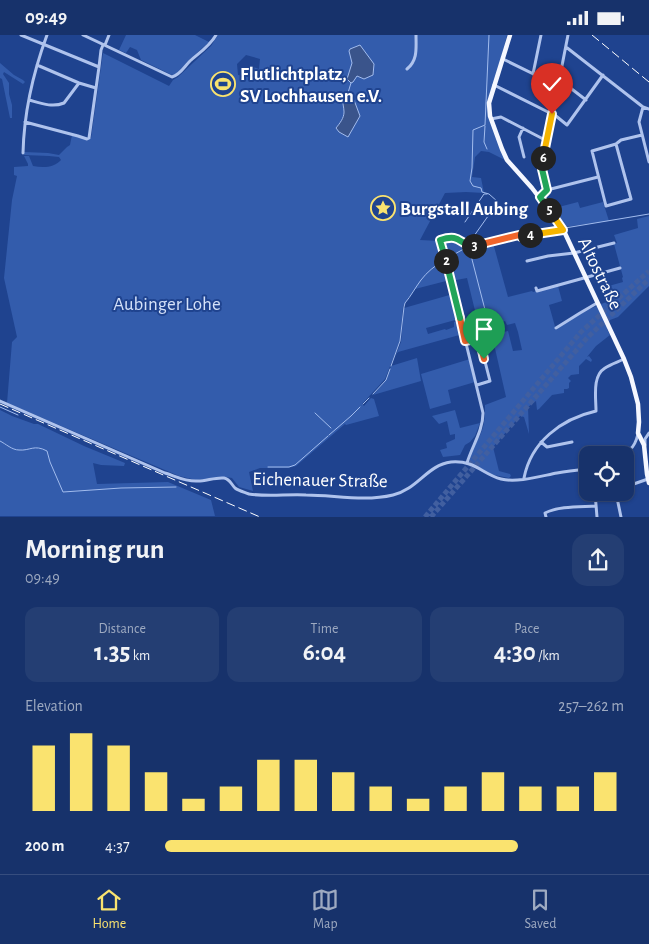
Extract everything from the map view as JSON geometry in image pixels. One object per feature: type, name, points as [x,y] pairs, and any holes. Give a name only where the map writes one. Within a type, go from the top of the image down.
[{"type":"main road","name":"Altostraße","points":[[510,35],[489,103],[489,111],[507,160],[540,197],[562,229],[624,359],[638,404],[638,433],[643,439],[649,480]]},
{"type":"street","points":[[21,35],[99,67]]},
{"type":"street","points":[[23,153],[29,99],[37,65],[47,35]]},
{"type":"street","points":[[83,35],[169,77],[178,75],[190,61],[210,44],[216,35]]},
{"type":"street","points":[[25,123],[90,138],[101,50],[109,35]]},
{"type":"street","points":[[407,69],[413,63],[416,56],[416,35]]},
{"type":"street","points":[[532,74],[541,35]]},
{"type":"street","points":[[547,190],[542,169],[568,35]]},
{"type":"street","points":[[566,47],[643,107],[649,109]]},
{"type":"street","points":[[503,59],[558,87]]},
{"type":"street","points":[[37,65],[79,83],[96,88]]},
{"type":"street","points":[[494,85],[552,114],[568,125],[603,75]]},
{"type":"street","points":[[560,80],[586,99]]},
{"type":"street","points":[[29,99],[60,105],[64,103],[79,83]]},
{"type":"street","points":[[643,107],[639,122],[649,162]]},
{"type":"street","points":[[492,119],[501,117],[547,141]]},
{"type":"street","points":[[523,128],[519,137],[524,157]]},
{"type":"street","points":[[616,144],[630,199],[606,206],[592,151],[616,144],[621,140],[642,135]]},
{"type":"street","points":[[540,197],[547,190],[598,177]]},
{"type":"street","points":[[562,229],[521,237],[519,235],[481,245],[469,245],[453,237],[440,240],[483,409],[480,433],[472,447],[467,463],[500,479],[524,479],[579,470]]},
{"type":"street","points":[[527,261],[574,253],[614,243]]},
{"type":"street","points":[[536,288],[537,291],[620,268]]},
{"type":"street","points":[[556,328],[573,316],[598,303]]},
{"type":"street","points":[[465,341],[479,338],[490,381],[477,385]]},
{"type":"street","points":[[524,479],[526,468],[532,455],[541,442],[554,429],[581,415],[596,411],[596,383],[598,376],[604,368],[624,359]]},
{"type":"street","name":"Eichenauer Straße","points":[[0,401],[165,473],[195,481],[224,478],[229,480],[239,491],[258,495],[357,498],[390,496],[410,488],[438,466],[452,462],[467,463]]},
{"type":"street","points":[[643,439],[649,433]]},
{"type":"street","points":[[541,442],[547,447],[572,442]]},
{"type":"street","points":[[634,484],[649,480]]},
{"type":"street","points":[[596,501],[597,517]]},
{"type":"street","points":[[618,501],[621,517]]},
{"type":"street","points":[[546,517],[547,512],[596,506]]},
{"type":"green space","points":[[126,35],[195,35],[209,42],[176,74],[172,75],[141,60],[137,50],[130,47],[126,53],[119,50]]},
{"type":"green space","name":"Aubinger Lohe","points":[[218,35],[507,35],[497,74],[487,102],[505,160],[489,152],[481,151],[475,157],[472,177],[481,178],[484,193],[445,193],[420,240],[439,241],[450,280],[415,289],[405,303],[400,341],[385,379],[362,404],[364,406],[371,398],[374,399],[379,416],[345,424],[296,466],[288,468],[260,468],[249,472],[253,491],[239,487],[232,478],[196,480],[179,476],[7,403],[12,342],[17,337],[4,278],[12,200],[17,176],[14,175],[14,167],[28,166],[24,156],[29,156],[33,166],[52,166],[61,160],[59,157],[24,155],[24,152],[59,155],[70,145],[72,135],[91,138],[103,53],[169,86],[173,80],[211,46]],"holes":[[[246,55],[260,59],[259,69],[253,67],[250,76],[238,75],[237,64]],[[354,100],[360,117],[336,128],[343,116],[342,102]]]},
{"type":"green space","points":[[0,63],[25,82],[23,84],[4,72],[3,74],[9,83],[12,118],[10,118],[2,79],[0,78]]},
{"type":"green space","points":[[578,202],[580,208],[603,202],[609,221],[564,227],[551,209]]},
{"type":"green space","points":[[649,216],[649,286],[618,317],[610,320],[607,329],[610,335],[596,346],[587,357],[589,356],[592,360],[591,362],[586,359],[579,366],[579,374],[571,375],[568,378],[571,381],[569,388],[564,389],[564,393],[552,395],[537,410],[536,401],[528,407],[529,434],[524,417],[520,416],[493,447],[499,471],[510,474],[509,478],[494,475],[470,463],[472,451],[483,426],[485,405],[506,397],[494,344],[495,340],[500,339],[499,333],[508,331],[513,351],[522,350],[515,323],[507,325],[505,321],[498,323],[497,330],[480,331],[467,278],[451,281],[441,241],[453,238],[471,247],[493,243],[508,297],[558,286],[562,301],[549,305],[556,330],[581,313],[609,301],[605,287],[623,282],[614,244],[617,243],[614,235],[638,228],[637,219]]},
{"type":"green space","points":[[453,294],[459,319],[426,328],[428,334],[454,327],[454,322],[460,321],[463,334],[398,352],[396,355],[401,342],[404,308]]},
{"type":"green space","points":[[417,358],[421,381],[373,395],[386,380],[391,366]]},
{"type":"green space","points":[[470,359],[475,382],[448,390],[451,403],[430,409],[421,374]]},
{"type":"green space","points":[[0,410],[38,424],[125,463],[124,466],[93,463],[97,484],[168,482],[211,500],[215,516],[0,516]]},
{"type":"green space","points":[[455,410],[460,428],[480,423],[475,436],[465,445],[460,455],[443,457],[440,450],[447,448],[446,443],[455,439],[455,434],[450,435],[447,421],[439,424],[432,416]]},
{"type":"shaded area","points":[[360,45],[374,64],[373,75],[364,79],[357,76],[351,83],[347,79],[352,63],[349,51]]},
{"type":"shaded area","points":[[347,96],[354,100],[360,116],[348,137],[336,128],[344,114],[343,98]]},
{"type":"waterway","points":[[469,243],[498,202],[489,194],[482,192],[481,188],[473,186],[470,181],[473,130],[485,125],[489,35]]},
{"type":"waterway","points":[[347,96],[351,83]]},
{"type":"waterway","points":[[485,126],[484,142],[487,149]]},
{"type":"waterway","points":[[465,222],[484,194],[487,194]]},
{"type":"waterway","points":[[565,228],[649,214]]},
{"type":"waterway","points":[[519,234],[535,229],[549,231],[562,229]]},
{"type":"waterway","points":[[456,237],[468,244],[490,329]]},
{"type":"waterway","points":[[473,245],[488,241]]},
{"type":"waterway","points":[[391,366],[400,341],[405,303],[431,269],[469,246]]},
{"type":"waterway","points":[[373,394],[386,380],[390,369]]},
{"type":"waterway","points":[[363,404],[369,398]]},
{"type":"waterway","points":[[0,407],[18,415]]},
{"type":"waterway","points":[[329,435],[360,407]]},
{"type":"waterway","points":[[315,413],[331,428]]},
{"type":"waterway","points":[[268,467],[289,467],[295,465],[328,436]]},
{"type":"waterway","points":[[0,441],[16,450],[35,448],[47,451],[63,492],[176,487]]},
{"type":"tunnel","points":[[425,517],[581,332],[649,271]]},
{"type":"tunnel","points":[[431,517],[587,338],[649,279]]},
{"type":"railway","points":[[592,35],[649,82]]},
{"type":"railway","points":[[0,404],[260,517]]},
{"type":"place","name":"Flutlichtplatz, SV Lochhausen e.V.","points":[[223,84]]},
{"type":"place","name":"Burgstall Aubing","points":[[383,208]]},
{"type":"route","points":[[484,359],[479,338],[465,341],[440,240],[453,237],[473,247],[519,235],[521,237],[563,230],[540,197],[547,190],[542,168],[552,114]]}]
